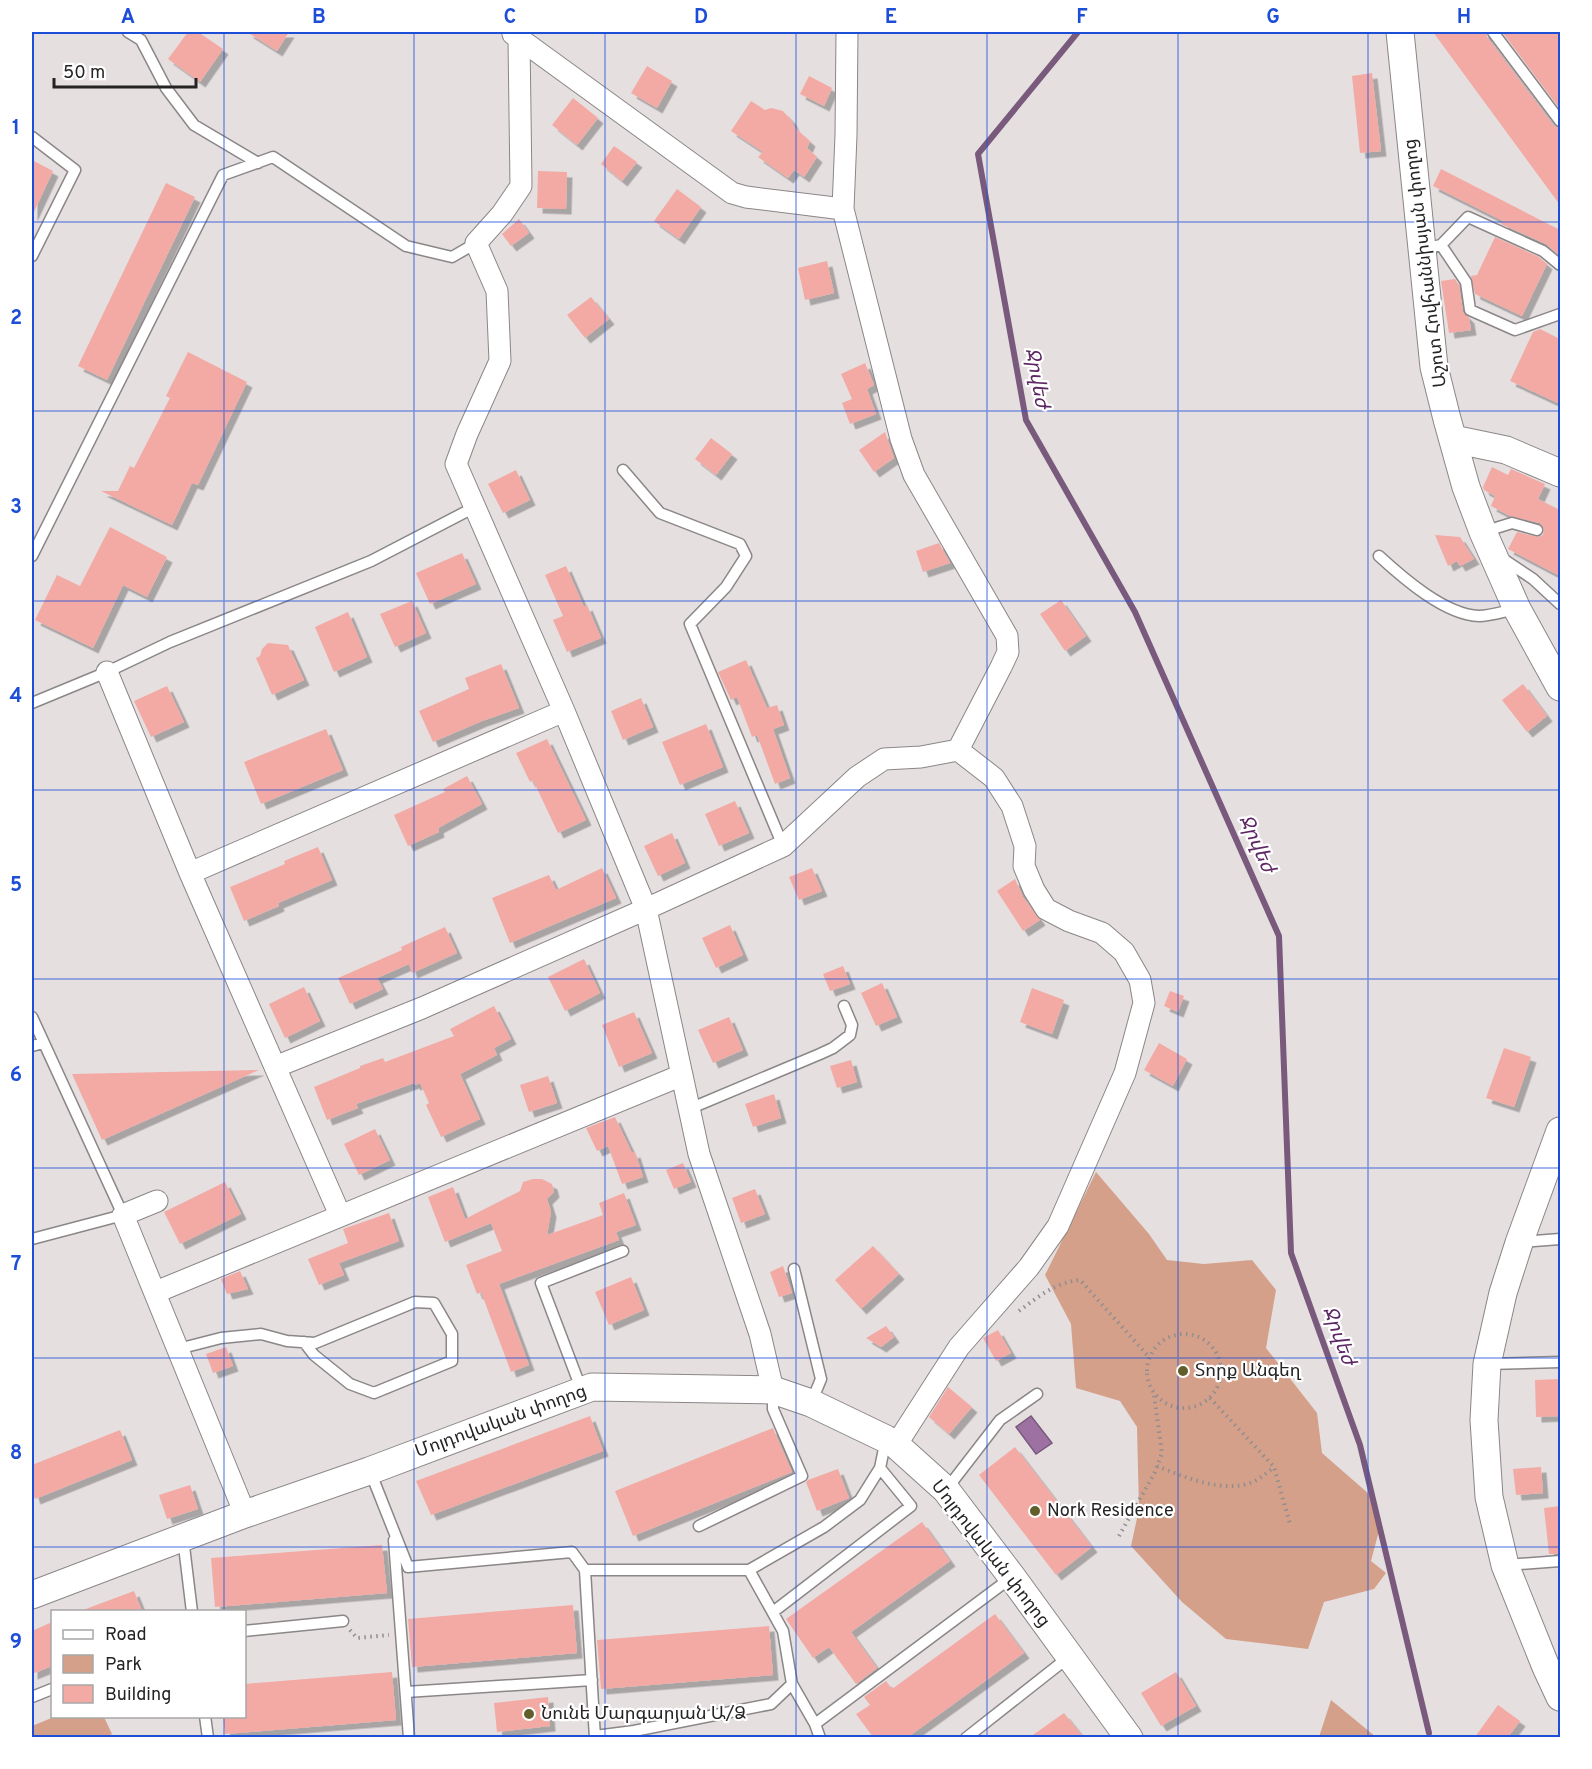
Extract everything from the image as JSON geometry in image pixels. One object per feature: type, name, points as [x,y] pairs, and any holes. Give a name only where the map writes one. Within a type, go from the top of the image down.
[{"type":"street","points":[[847,32],[843,209],[901,439],[914,475],[1007,636],[1008,652],[958,750]]},
{"type":"street","name":"Աշոտ Հովհաննիսյան փողոց","points":[[1400,32],[1432,247],[1434,367],[1466,487],[1517,609],[1560,687]]},
{"type":"street","points":[[514,36],[732,193],[746,197],[843,209]]},
{"type":"street","points":[[514,36],[520,186],[502,214],[476,243],[497,291],[500,361],[456,464],[564,711],[646,909],[699,1154],[760,1334],[773,1390]]},
{"type":"street","points":[[1453,439],[1506,450],[1560,473]]},
{"type":"street","points":[[107,672],[190,873],[340,1215]]},
{"type":"street","points":[[190,873],[564,711]]},
{"type":"street","points":[[275,1067],[422,1008],[783,846],[857,777],[884,759],[921,757],[958,750],[994,778],[1012,806],[1025,846],[1024,866],[1034,890],[1046,909],[1069,921],[1102,933],[1124,952],[1140,980],[1144,1004],[1125,1073],[1059,1226],[1029,1267],[959,1347],[891,1442]]},
{"type":"street","points":[[156,1292],[682,1075]]},
{"type":"street","points":[[1560,1131],[1503,1293],[1487,1364],[1484,1420],[1489,1497],[1505,1565],[1560,1697]]},
{"type":"street","points":[[157,1201],[123,1215],[244,1514]]},
{"type":"street","name":"Մոլդովական փողոց","points":[[32,1594],[592,1387],[773,1390],[811,1403],[891,1442],[945,1490],[1012,1577],[1128,1737]]},
{"type":"lane","points":[[128,32],[141,40],[166,88],[194,125],[258,163]]},
{"type":"lane","points":[[1493,32],[1560,121]]},
{"type":"lane","points":[[32,137],[75,170],[32,255]]},
{"type":"lane","points":[[32,556],[223,175],[273,157],[406,246],[452,257],[476,243]]},
{"type":"lane","points":[[1560,265],[1543,251],[1468,217],[1432,247],[1466,282],[1470,310],[1515,330],[1560,314]]},
{"type":"lane","points":[[623,470],[660,513],[740,544],[746,556],[726,587],[690,624],[783,846]]},
{"type":"lane","points":[[32,703],[107,672],[170,642],[371,561],[475,507]]},
{"type":"lane","points":[[1537,530],[1512,523],[1488,542],[1560,604]]},
{"type":"lane","points":[[1379,556],[1404,579],[1453,611],[1480,616],[1517,609]]},
{"type":"lane","points":[[689,1109],[832,1048],[850,1035],[852,1025],[844,1006]]},
{"type":"lane","points":[[32,1017],[123,1215],[32,1239]]},
{"type":"lane","points":[[32,1046],[43,1043]]},
{"type":"lane","points":[[1519,1243],[1560,1239]]},
{"type":"lane","points":[[582,1391],[541,1283],[622,1251]]},
{"type":"lane","points":[[794,1269],[821,1379],[811,1403]]},
{"type":"lane","points":[[178,1349],[221,1338],[261,1334],[287,1341],[304,1342],[315,1343],[415,1302],[434,1302],[452,1334],[452,1361],[374,1393],[350,1384],[315,1355],[304,1342]]},
{"type":"lane","points":[[1487,1364],[1560,1362]]},
{"type":"lane","points":[[699,1526],[802,1476],[773,1408],[773,1390]]},
{"type":"lane","points":[[945,1490],[1000,1420],[1037,1394]]},
{"type":"lane","points":[[585,1570],[749,1570],[824,1527],[860,1500],[880,1468],[891,1442]]},
{"type":"lane","points":[[773,1612],[911,1506],[880,1468]]},
{"type":"lane","points":[[369,1471],[408,1567],[572,1552],[585,1570],[595,1737],[771,1704],[792,1684]]},
{"type":"lane","points":[[393,1529],[408,1737]]},
{"type":"lane","points":[[183,1538],[192,1610]]},
{"type":"lane","points":[[1505,1565],[1560,1562]]},
{"type":"lane","points":[[749,1570],[783,1631],[792,1684],[820,1737]]},
{"type":"lane","points":[[815,1724],[1012,1577]]},
{"type":"lane","points":[[246,1631],[343,1621]]},
{"type":"lane","points":[[966,1737],[1070,1656]]},
{"type":"lane","points":[[406,1692],[592,1680]]},
{"type":"lane","points":[[32,1697],[51,1689]]},
{"type":"lane","points":[[205,1718],[208,1737]]},
{"type":"path","points":[[998,1303],[1014,1314],[1046,1291],[1069,1281],[1080,1280],[1149,1357]]},
{"type":"path","points":[[1178,1335],[1201,1338],[1217,1354],[1221,1366],[1221,1378],[1217,1389],[1200,1405],[1176,1408],[1164,1403],[1154,1394],[1148,1383],[1149,1357],[1166,1339],[1178,1335]]},
{"type":"path","points":[[1119,1536],[1162,1453],[1154,1394]]},
{"type":"path","points":[[1210,1398],[1274,1467],[1290,1524]]},
{"type":"path","points":[[1157,1466],[1185,1478],[1220,1485],[1253,1482],[1274,1467]]},
{"type":"path","points":[[343,1621],[357,1638],[402,1634]]},
{"type":"green space","points":[[1096,1172],[1149,1234],[1167,1260],[1204,1264],[1252,1260],[1276,1290],[1266,1348],[1317,1413],[1322,1453],[1369,1494],[1381,1523],[1371,1561],[1386,1573],[1374,1589],[1324,1602],[1308,1649],[1226,1639],[1182,1602],[1131,1546],[1139,1509],[1137,1427],[1120,1401],[1076,1388],[1071,1324],[1045,1275]]},
{"type":"green space","points":[[1331,1700],[1376,1737],[1319,1737]]},
{"type":"green space","points":[[52,1718],[104,1718],[112,1734],[104,1738],[34,1737],[32,1726]]},
{"type":"shaded area","points":[[1031,1416],[1052,1443],[1036,1454],[1016,1427]]},
{"type":"building","points":[[188,32],[198,32],[223,49],[200,82],[168,59]]},
{"type":"building","points":[[247,32],[289,32],[277,51]]},
{"type":"building","points":[[1433,32],[1486,32],[1487,37],[1554,126],[1560,128],[1560,205]]},
{"type":"building","points":[[1502,32],[1560,32],[1560,109]]},
{"type":"building","points":[[647,66],[672,81],[657,108],[631,93]]},
{"type":"building","points":[[1372,73],[1381,151],[1360,153],[1352,76]]},
{"type":"building","points":[[809,76],[832,88],[824,106],[800,94]]},
{"type":"building","points":[[573,98],[598,118],[577,145],[552,125]]},
{"type":"building","points":[[751,101],[765,110],[771,108],[783,111],[795,128],[810,141],[807,148],[817,157],[804,177],[794,170],[788,178],[758,157],[763,152],[731,131]]},
{"type":"building","points":[[614,146],[637,162],[622,181],[601,164]]},
{"type":"building","points":[[32,160],[53,171],[32,216]]},
{"type":"building","points":[[1441,169],[1560,230],[1560,256],[1546,244],[1501,224],[1503,221],[1433,186]]},
{"type":"building","points":[[538,171],[567,172],[566,209],[537,208]]},
{"type":"building","points":[[166,183],[195,197],[107,380],[78,366]]},
{"type":"building","points":[[677,189],[701,207],[679,239],[654,221]]},
{"type":"building","points":[[519,219],[529,233],[511,246],[502,234]]},
{"type":"building","points":[[1495,237],[1539,257],[1547,264],[1522,316],[1475,294],[1471,276],[1477,275]]},
{"type":"building","points":[[827,261],[834,293],[805,300],[798,268]]},
{"type":"building","points":[[1455,279],[1459,285],[1463,312],[1469,318],[1471,330],[1449,333],[1441,281]]},
{"type":"building","points":[[591,297],[609,319],[585,338],[567,315]]},
{"type":"building","points":[[1540,329],[1560,339],[1560,404],[1510,381],[1533,332]]},
{"type":"building","points":[[188,352],[247,382],[198,485],[192,483],[172,525],[101,491],[118,491],[130,466],[134,468],[170,398],[166,396]]},
{"type":"building","points":[[865,363],[874,385],[867,389],[876,414],[850,424],[842,403],[852,399],[841,374]]},
{"type":"building","points":[[885,432],[894,458],[874,472],[859,450]]},
{"type":"building","points":[[711,438],[732,454],[716,475],[695,459]]},
{"type":"building","points":[[1492,467],[1508,475],[1511,469],[1545,484],[1538,499],[1560,510],[1560,576],[1508,549],[1517,532],[1538,537],[1543,535],[1544,529],[1540,523],[1510,516],[1491,506],[1495,496],[1483,487]]},
{"type":"building","points":[[516,470],[530,500],[503,513],[488,484]]},
{"type":"building","points":[[110,527],[167,557],[147,597],[123,585],[93,648],[35,620],[57,575],[80,586]]},
{"type":"building","points":[[1435,535],[1460,537],[1474,559],[1460,566],[1457,561],[1448,566]]},
{"type":"building","points":[[939,543],[950,563],[923,572],[916,551]]},
{"type":"building","points":[[462,553],[476,584],[430,604],[416,573]]},
{"type":"building","points":[[566,566],[584,607],[587,605],[601,638],[567,652],[553,620],[563,616],[545,575]]},
{"type":"building","points":[[1061,600],[1086,636],[1065,651],[1040,614]]},
{"type":"building","points":[[412,601],[426,633],[395,647],[380,614]]},
{"type":"building","points":[[348,612],[367,657],[334,672],[315,627]]},
{"type":"building","points":[[268,643],[288,645],[304,680],[272,695],[256,658],[260,656],[262,649]]},
{"type":"building","points":[[746,660],[767,708],[777,705],[784,725],[773,729],[790,778],[775,784],[757,735],[752,737],[737,697],[731,700],[718,672]]},
{"type":"building","points":[[501,664],[519,708],[433,742],[419,711],[469,689],[465,678]]},
{"type":"building","points":[[1523,684],[1547,716],[1527,732],[1502,700]]},
{"type":"building","points":[[167,686],[184,722],[151,737],[134,701]]},
{"type":"building","points":[[641,698],[653,727],[623,740],[611,711]]},
{"type":"building","points":[[706,724],[723,767],[680,785],[662,742]]},
{"type":"building","points":[[326,729],[343,770],[261,804],[244,762]]},
{"type":"building","points":[[547,739],[586,820],[558,833],[533,780],[530,782],[516,753]]},
{"type":"building","points":[[467,776],[482,804],[438,828],[439,832],[408,846],[394,815],[445,792],[443,789]]},
{"type":"building","points":[[735,801],[749,833],[719,846],[705,814]]},
{"type":"building","points":[[672,833],[685,863],[658,876],[644,846]]},
{"type":"building","points":[[318,847],[332,880],[278,903],[279,906],[244,921],[230,887],[285,864],[284,861]]},
{"type":"building","points":[[602,868],[616,898],[510,943],[492,898],[549,875],[556,890]]},
{"type":"building","points":[[812,868],[822,891],[799,900],[789,877]]},
{"type":"building","points":[[1015,879],[1023,897],[1040,920],[1023,931],[997,891]]},
{"type":"building","points":[[730,925],[743,955],[716,968],[702,938]]},
{"type":"building","points":[[445,927],[457,953],[412,973],[409,964],[377,978],[383,989],[350,1004],[338,978],[402,950],[401,947]]},
{"type":"building","points":[[584,959],[600,993],[565,1011],[548,977]]},
{"type":"building","points":[[843,966],[850,984],[830,991],[823,974]]},
{"type":"building","points":[[882,983],[897,1017],[876,1026],[861,993]]},
{"type":"building","points":[[304,987],[320,1021],[285,1038],[269,1004]]},
{"type":"building","points":[[1032,988],[1064,1000],[1052,1034],[1020,1022]]},
{"type":"building","points":[[1170,991],[1184,996],[1178,1012],[1164,1006]]},
{"type":"building","points":[[494,1006],[511,1039],[494,1048],[497,1055],[460,1074],[480,1119],[441,1137],[426,1105],[429,1103],[420,1083],[415,1085],[414,1083],[356,1104],[358,1108],[327,1120],[314,1087],[360,1068],[360,1066],[383,1058],[385,1062],[454,1036],[450,1029]]},
{"type":"building","points":[[634,1012],[652,1053],[619,1067],[602,1025]]},
{"type":"building","points":[[729,1017],[743,1050],[713,1063],[698,1030]]},
{"type":"building","points":[[1159,1043],[1187,1059],[1173,1086],[1144,1070]]},
{"type":"building","points":[[1504,1048],[1531,1057],[1514,1107],[1486,1098]]},
{"type":"building","points":[[851,1060],[857,1082],[837,1088],[830,1066]]},
{"type":"building","points":[[259,1070],[102,1140],[72,1074]]},
{"type":"building","points":[[548,1076],[557,1103],[529,1112],[520,1085]]},
{"type":"building","points":[[774,1094],[781,1118],[753,1127],[745,1104]]},
{"type":"building","points":[[615,1117],[632,1153],[635,1152],[643,1177],[622,1184],[608,1146],[597,1151],[586,1128]]},
{"type":"building","points":[[375,1129],[390,1160],[359,1175],[344,1144]]},
{"type":"building","points":[[683,1163],[691,1182],[674,1189],[666,1170]]},
{"type":"building","points":[[542,1179],[552,1184],[554,1192],[547,1199],[551,1212],[547,1235],[603,1215],[599,1203],[624,1193],[636,1225],[616,1232],[619,1240],[499,1284],[529,1365],[511,1372],[481,1292],[477,1294],[466,1265],[502,1251],[491,1223],[445,1242],[428,1197],[453,1187],[465,1219],[520,1191],[523,1182]]},
{"type":"building","points":[[225,1182],[241,1214],[180,1244],[164,1212]]},
{"type":"building","points":[[755,1189],[765,1214],[741,1223],[732,1198]]},
{"type":"building","points":[[389,1213],[399,1241],[339,1263],[344,1275],[319,1285],[308,1259],[348,1243],[343,1229]]},
{"type":"building","points":[[873,1246],[899,1274],[861,1309],[835,1280]]},
{"type":"building","points":[[783,1266],[792,1293],[779,1297],[770,1272]]},
{"type":"building","points":[[240,1271],[248,1289],[227,1294],[221,1279]]},
{"type":"building","points":[[631,1277],[644,1310],[609,1325],[595,1292]]},
{"type":"building","points":[[886,1326],[894,1337],[881,1347],[866,1338]]},
{"type":"building","points":[[998,1330],[1011,1353],[996,1361],[983,1338]]},
{"type":"building","points":[[226,1347],[233,1366],[213,1373],[206,1354]]},
{"type":"building","points":[[1560,1379],[1560,1416],[1536,1417],[1535,1380]]},
{"type":"building","points":[[948,1387],[972,1407],[949,1434],[929,1417]]},
{"type":"building","points":[[590,1416],[603,1451],[431,1515],[416,1481]]},
{"type":"building","points":[[773,1428],[792,1472],[633,1536],[615,1491]]},
{"type":"building","points":[[120,1430],[132,1460],[35,1499],[32,1490],[32,1465]]},
{"type":"building","name":"Nork Residence","points":[[1015,1447],[1092,1547],[1056,1575],[979,1475]]},
{"type":"building","points":[[1541,1467],[1543,1493],[1516,1495],[1513,1469]]},
{"type":"building","points":[[838,1469],[849,1498],[817,1511],[806,1482]]},
{"type":"building","points":[[190,1485],[198,1509],[167,1519],[159,1495]]},
{"type":"building","points":[[1560,1506],[1560,1554],[1549,1554],[1544,1508]]},
{"type":"building","points":[[922,1522],[950,1561],[851,1632],[877,1668],[856,1684],[829,1647],[813,1658],[786,1619]]},
{"type":"building","points":[[382,1545],[387,1593],[215,1607],[211,1558]]},
{"type":"building","points":[[134,1591],[142,1610],[83,1610]]},
{"type":"building","points":[[573,1605],[577,1653],[412,1667],[408,1619]]},
{"type":"building","points":[[995,1614],[1024,1653],[908,1737],[873,1737],[856,1714],[870,1705],[864,1697],[886,1681],[892,1689]]},
{"type":"building","points":[[51,1622],[51,1666],[32,1674],[32,1631]]},
{"type":"building","points":[[769,1626],[773,1675],[601,1689],[597,1640]]},
{"type":"building","points":[[392,1672],[396,1720],[225,1734],[223,1718],[246,1718],[246,1684]]},
{"type":"building","points":[[1176,1672],[1196,1706],[1161,1726],[1141,1693]]},
{"type":"building","points":[[548,1697],[550,1726],[497,1732],[494,1703]]},
{"type":"building","points":[[1498,1705],[1520,1721],[1508,1737],[1475,1737]]},
{"type":"building","points":[[1064,1713],[1083,1737],[1030,1737]]},
{"type":"waterway","name":"Ջրվեժ","points":[[1078,32],[978,154],[1026,420],[1135,612],[1279,936],[1291,1253],[1360,1445],[1429,1733]]},
{"type":"place","name":"Տորք Անգեղ","points":[[1183,1371]]},
{"type":"place","name":"Nork Residence","points":[[1035,1511]]},
{"type":"place","name":"Նունե Մարգարյան Ա/Ձ","points":[[529,1714]]}]
